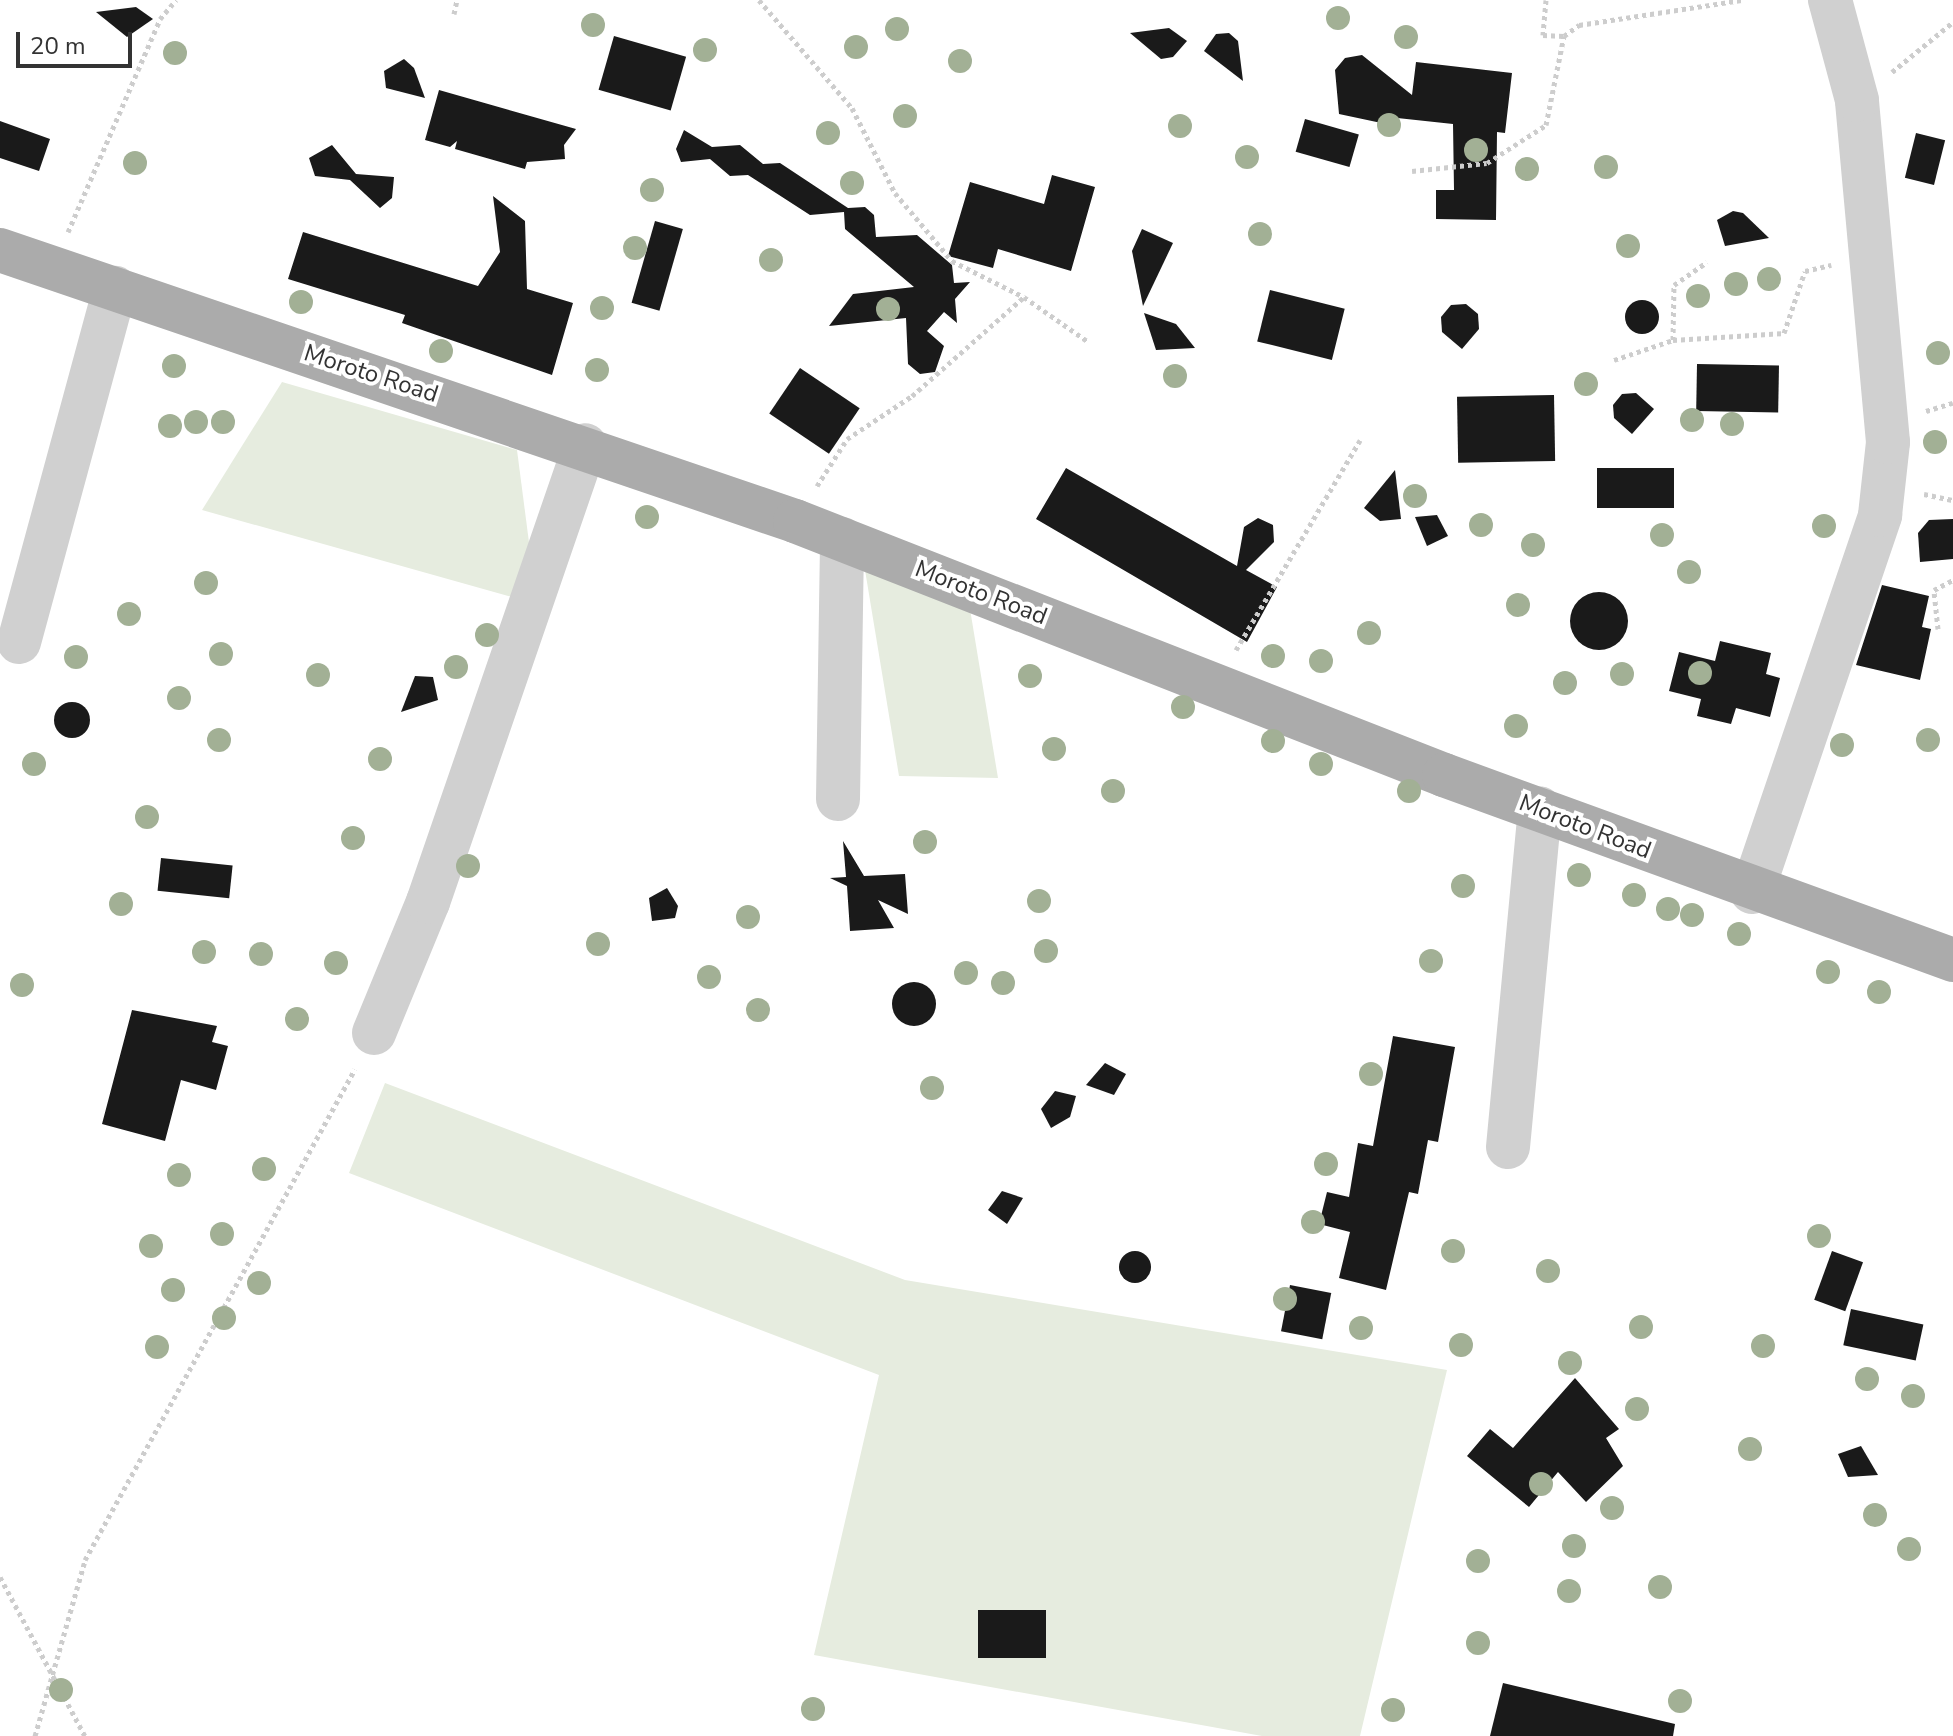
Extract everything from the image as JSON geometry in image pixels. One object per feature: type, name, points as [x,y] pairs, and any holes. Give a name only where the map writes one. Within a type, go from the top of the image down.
[{"type":"main road","name":"Moroto Road","points":[[0,250],[585,445],[795,521],[1752,892],[1953,960]]},
{"type":"street","points":[[1752,892],[1880,515],[1888,442],[1857,100],[1830,0]]},
{"type":"street","points":[[19,642],[115,288]]},
{"type":"street","points":[[374,1033],[428,902],[585,445]]},
{"type":"street","points":[[838,799],[842,539]]},
{"type":"street","points":[[1508,1147],[1540,809]]},
{"type":"path","points":[[53,266],[160,19],[176,0]]},
{"type":"path","points":[[454,14],[457,0]]},
{"type":"path","points":[[759,0],[852,108],[895,193],[952,261],[1024,297],[1087,341]]},
{"type":"path","points":[[1546,0],[1543,35],[1564,36],[1579,25],[1743,0]]},
{"type":"path","points":[[1857,100],[1953,22]]},
{"type":"path","points":[[1412,171],[1487,163],[1546,125],[1564,36]]},
{"type":"path","points":[[1614,360],[1673,340],[1784,333],[1805,271],[1870,255]]},
{"type":"path","points":[[1673,340],[1674,285],[1707,262]]},
{"type":"path","points":[[795,521],[847,439],[912,396],[1024,297]]},
{"type":"path","points":[[1941,410],[1953,403]]},
{"type":"path","points":[[1215,685],[1360,440]]},
{"type":"path","points":[[1938,629],[1934,590],[1953,580]]},
{"type":"path","points":[[35,1736],[85,1560],[374,1033]]},
{"type":"path","points":[[0,1577],[85,1736]]},
{"type":"shaded area","points":[[282,382],[517,450],[537,604],[202,510]]},
{"type":"shaded area","points":[[865,570],[968,597],[998,778],[899,776]]},
{"type":"shaded area","points":[[385,1083],[905,1280],[1447,1370],[1360,1736],[1262,1736],[814,1655],[879,1375],[349,1173]]},
{"type":"building","points":[[136,7],[153,19],[127,37],[96,12]]},
{"type":"building","points":[[1169,28],[1187,41],[1173,57],[1161,59],[1130,33]]},
{"type":"building","points":[[1229,33],[1238,41],[1243,81],[1204,51],[1216,34]]},
{"type":"building","points":[[614,36],[686,57],[671,111],[599,90]]},
{"type":"building","points":[[1362,55],[1412,95],[1416,62],[1512,73],[1505,133],[1497,132],[1496,220],[1436,219],[1436,190],[1454,190],[1453,124],[1388,117],[1386,124],[1339,114],[1335,70],[1345,58]]},
{"type":"building","points":[[404,59],[414,68],[425,98],[386,88],[384,71]]},
{"type":"building","points":[[439,90],[576,129],[564,145],[565,159],[527,162],[525,169],[455,149],[457,141],[450,147],[425,140]]},
{"type":"building","points":[[1305,119],[1359,134],[1349,167],[1296,152]]},
{"type":"building","points":[[0,121],[50,139],[39,171],[0,158]]},
{"type":"building","points":[[684,130],[712,147],[740,145],[763,164],[780,163],[848,208],[865,207],[874,215],[876,237],[917,235],[952,265],[954,283],[970,282],[955,299],[957,323],[944,312],[927,331],[944,346],[935,372],[920,374],[908,364],[906,318],[829,326],[853,294],[914,287],[845,229],[844,212],[810,215],[748,175],[730,176],[710,159],[681,162],[676,149]]},
{"type":"building","points":[[1916,133],[1945,140],[1934,185],[1905,178]]},
{"type":"building","points":[[332,145],[356,174],[394,177],[392,198],[380,208],[350,180],[315,176],[309,158]]},
{"type":"building","points":[[1052,175],[1095,187],[1071,271],[998,249],[993,268],[948,256],[970,182],[1044,204]]},
{"type":"building","points":[[493,196],[525,221],[527,289],[573,303],[552,375],[402,323],[405,315],[288,279],[303,232],[478,286],[500,252]]},
{"type":"building","points":[[1733,211],[1743,213],[1769,238],[1725,246],[1717,220]]},
{"type":"building","points":[[655,221],[683,229],[659,311],[632,303]]},
{"type":"building","points":[[1142,229],[1173,243],[1143,306],[1132,251]]},
{"type":"building","points":[[1270,290],[1345,309],[1332,360],[1257,341]]},
{"type":"building","points":[[1642,300],[1654,305],[1659,317],[1654,329],[1642,334],[1630,329],[1625,317],[1630,305]]},
{"type":"building","points":[[1466,304],[1478,314],[1479,329],[1462,349],[1442,332],[1441,317],[1451,305]]},
{"type":"building","points":[[1144,313],[1176,324],[1195,348],[1156,350]]},
{"type":"building","points":[[1697,364],[1779,365],[1778,412],[1696,411]]},
{"type":"building","points":[[800,368],[860,408],[829,454],[769,414]]},
{"type":"building","points":[[1636,393],[1654,409],[1632,434],[1614,418],[1613,405],[1622,394]]},
{"type":"building","points":[[1554,395],[1555,461],[1458,463],[1457,397]]},
{"type":"building","points":[[1066,468],[1237,566],[1244,527],[1258,518],[1273,525],[1274,542],[1246,570],[1277,587],[1247,642],[1036,519]]},
{"type":"building","points":[[1597,468],[1674,468],[1674,508],[1597,508]]},
{"type":"building","points":[[1395,470],[1401,519],[1380,521],[1364,508]]},
{"type":"building","points":[[1437,515],[1448,536],[1427,546],[1415,517]]},
{"type":"building","points":[[1953,519],[1953,559],[1920,562],[1918,533],[1929,520]]},
{"type":"building","points":[[1882,585],[1929,596],[1922,627],[1931,629],[1920,680],[1856,665]]},
{"type":"building","points":[[1599,592],[1619,601],[1628,621],[1619,641],[1599,650],[1579,641],[1570,621],[1579,601]]},
{"type":"building","points":[[1720,641],[1771,653],[1766,674],[1780,678],[1770,717],[1736,708],[1731,724],[1697,716],[1701,699],[1669,691],[1679,652],[1715,661]]},
{"type":"building","points":[[415,676],[433,677],[438,700],[401,712]]},
{"type":"building","points":[[72,702],[85,707],[90,720],[85,733],[72,738],[59,733],[54,720],[59,707]]},
{"type":"building","points":[[843,841],[864,876],[905,874],[908,914],[878,900],[894,928],[850,931],[847,886],[830,878],[846,877]]},
{"type":"building","points":[[161,858],[233,866],[229,898],[158,891]]},
{"type":"building","points":[[667,888],[678,906],[675,918],[652,921],[649,898]]},
{"type":"building","points":[[914,982],[929,989],[936,1004],[929,1019],[914,1026],[899,1019],[892,1004],[899,989]]},
{"type":"building","points":[[132,1010],[217,1026],[212,1042],[228,1046],[216,1090],[181,1080],[165,1141],[102,1124]]},
{"type":"building","points":[[1393,1036],[1455,1047],[1438,1142],[1428,1140],[1418,1194],[1409,1192],[1386,1290],[1339,1278],[1350,1232],[1319,1224],[1327,1192],[1349,1197],[1358,1143],[1373,1146]]},
{"type":"building","points":[[1105,1063],[1126,1074],[1114,1095],[1086,1085]]},
{"type":"building","points":[[1055,1091],[1076,1096],[1070,1117],[1051,1128],[1041,1109]]},
{"type":"building","points":[[1002,1191],[1023,1198],[1007,1224],[988,1210]]},
{"type":"building","points":[[1135,1251],[1146,1256],[1151,1267],[1146,1278],[1135,1283],[1124,1278],[1119,1267],[1124,1256]]},
{"type":"building","points":[[1832,1251],[1863,1262],[1845,1311],[1814,1300]]},
{"type":"building","points":[[1290,1285],[1331,1293],[1322,1339],[1281,1331]]},
{"type":"building","points":[[1851,1309],[1923,1324],[1916,1361],[1843,1345]]},
{"type":"building","points":[[1575,1378],[1619,1429],[1606,1438],[1623,1466],[1586,1502],[1558,1472],[1529,1507],[1467,1456],[1490,1429],[1513,1448]]},
{"type":"building","points":[[1861,1446],[1878,1475],[1848,1477],[1838,1454]]},
{"type":"building","points":[[978,1610],[1046,1610],[1046,1658],[978,1658]]},
{"type":"building","points":[[1503,1683],[1675,1724],[1673,1736],[1490,1736]]}]
